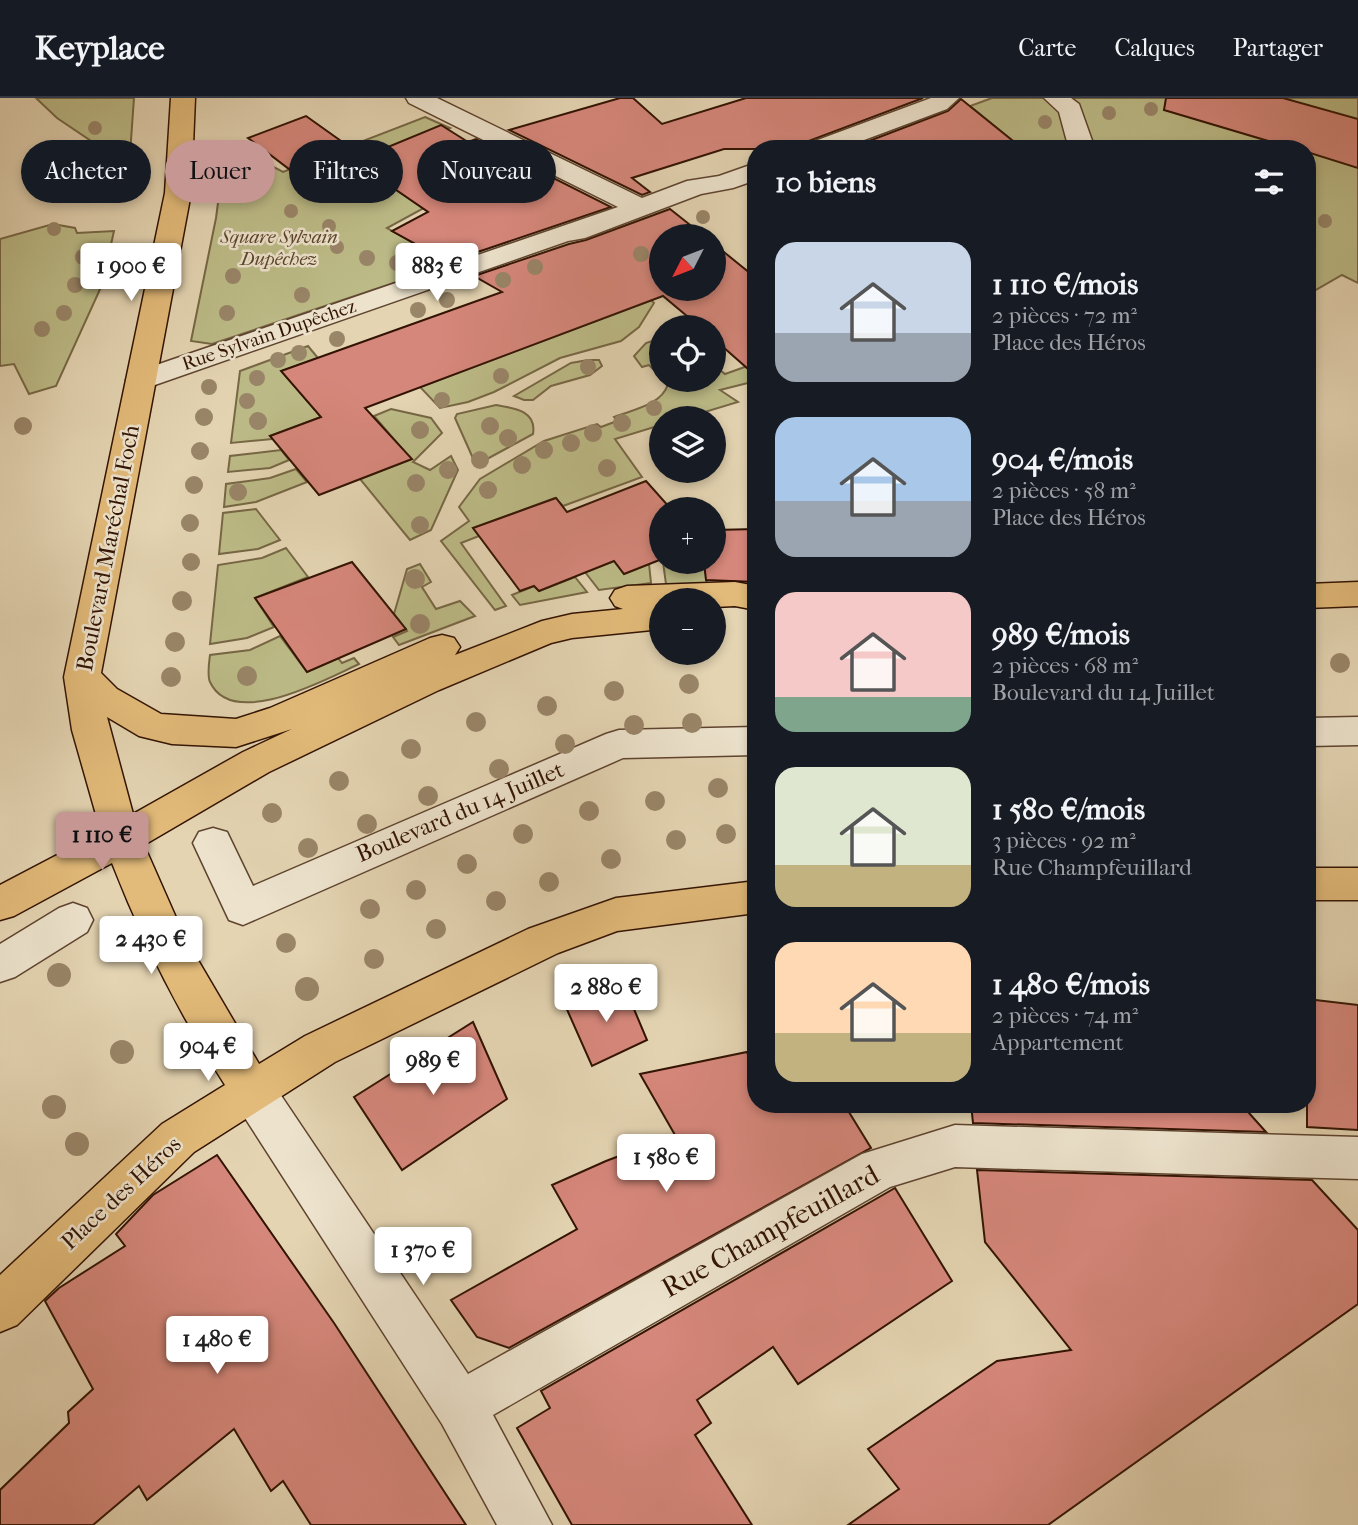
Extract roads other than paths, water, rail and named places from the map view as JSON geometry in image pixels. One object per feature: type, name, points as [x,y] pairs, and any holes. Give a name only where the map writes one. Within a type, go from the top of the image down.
[{"type":"main road","name":"Boulevard Maréchal Foch","points":[[183,98],[178,193],[82,677],[87,723],[122,839],[139,884],[218,1039],[252,1090]]},
{"type":"main road","points":[[82,677],[104,698],[152,726],[172,730],[236,733],[283,718],[388,669],[528,615],[571,604],[640,597],[735,594],[747,596]]},
{"type":"main road","points":[[1316,596],[1358,594]]},
{"type":"main road","points":[[726,612],[747,611]]},
{"type":"main road","points":[[39,919],[122,839],[256,762],[426,681],[542,633],[572,626],[649,618]]},
{"type":"main road","points":[[1316,884],[1358,884]]},
{"type":"main road","points":[[252,1090],[320,1049],[543,941],[616,915],[747,898]]},
{"type":"main road","name":"Place des Héros","points":[[0,1308],[178,1138],[252,1090]]},
{"type":"street","points":[[418,98],[641,208]]},
{"type":"street","points":[[840,140],[938,104],[947,98]]},
{"type":"street","points":[[1056,98],[1070,109],[1079,140]]},
{"type":"street","name":"Rue Sylvain Dupêchez","points":[[141,380],[696,187],[724,183],[747,174]]},
{"type":"street","points":[[1316,732],[1358,731]]},
{"type":"street","name":"Boulevard du 14 Juillet","points":[[213,843],[243,908],[619,744],[747,741]]},
{"type":"street","points":[[0,965],[39,919]]},
{"type":"street","points":[[252,1090],[460,1406],[526,1525]]},
{"type":"street","name":"Rue Champfeuillard","points":[[460,1406],[878,1169],[955,1146],[1358,1158]]},
{"type":"park label","name":"Square Sylvain Dupêchez","points":[[279,248]]}]
